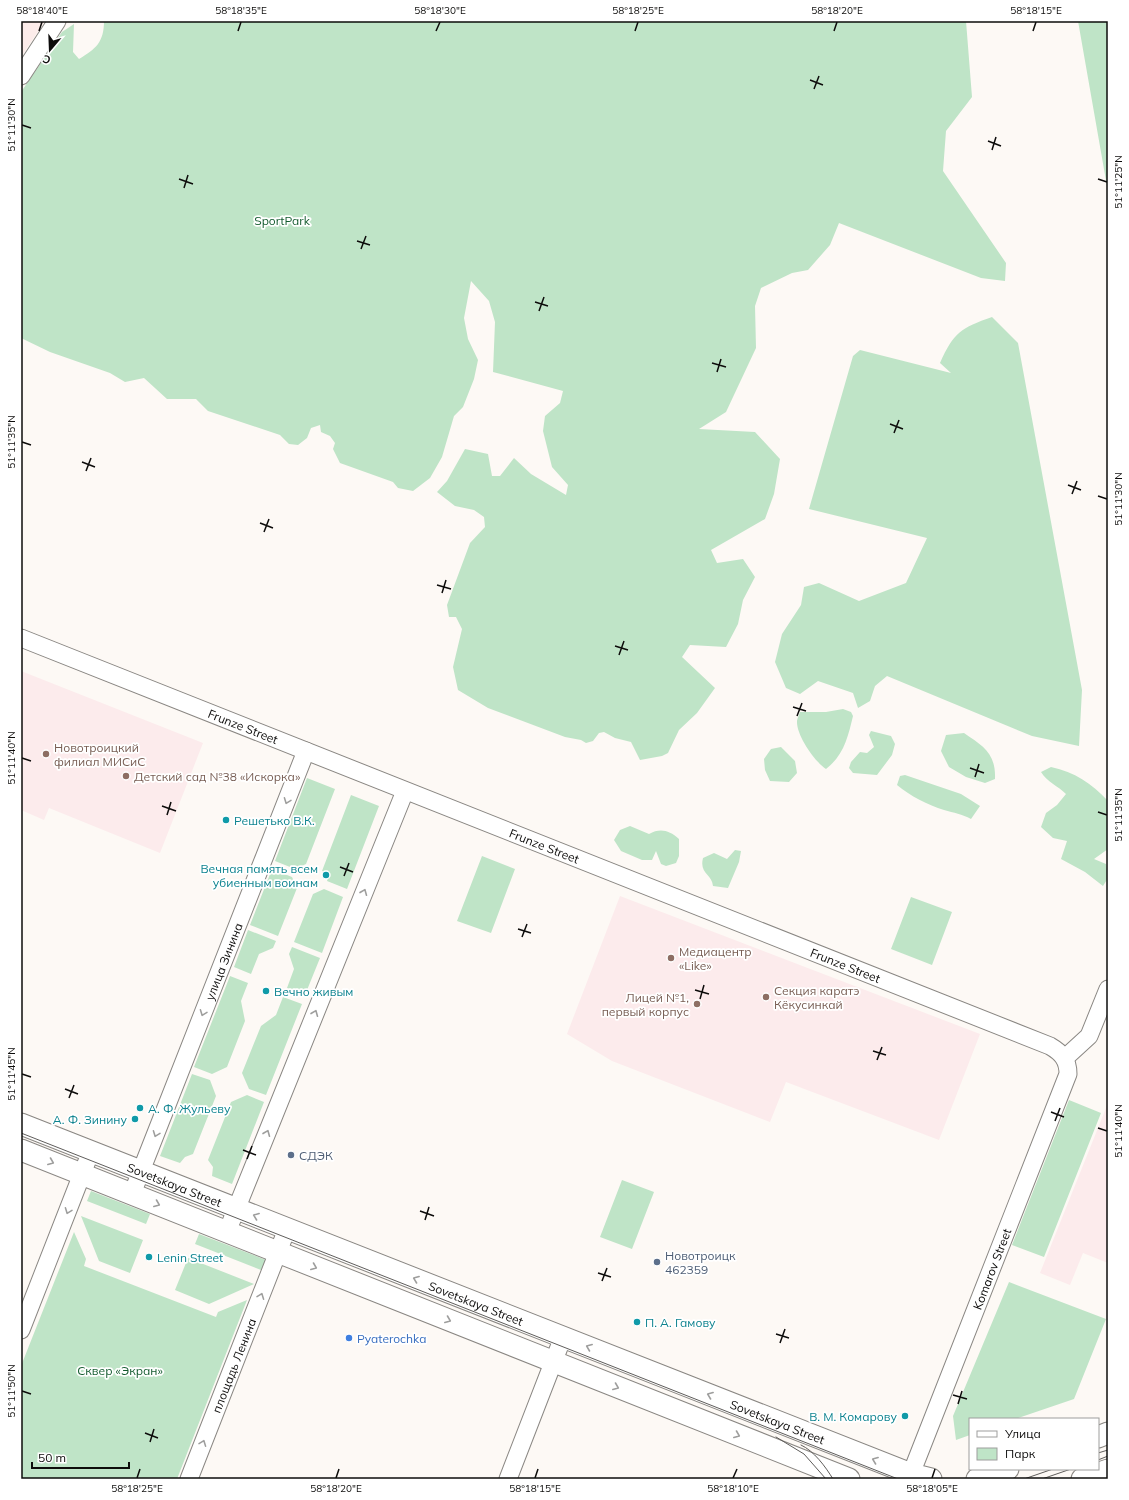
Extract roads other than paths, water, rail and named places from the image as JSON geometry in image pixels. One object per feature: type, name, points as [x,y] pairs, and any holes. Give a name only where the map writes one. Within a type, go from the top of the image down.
[{"type":"main road","name":"Sovetskaya Street","points":[[21,1124],[838,1445],[910,1477],[932,1479]]},
{"type":"main road","name":"Sovetskaya Street","points":[[21,1150],[554,1362],[826,1475],[849,1479]]},
{"type":"main road","points":[[826,1475],[838,1445]]},
{"type":"main road","points":[[976,1479],[1005,1470]]},
{"type":"main road","points":[[1082,1479],[1108,1470]]},
{"type":"street","points":[[21,76],[57,21]]},
{"type":"street","name":"Frunze Street","points":[[21,638],[1050,1046],[1060,1052],[1064,1058]]},
{"type":"street","name":"улица Зинина","points":[[132,1194],[306,751]]},
{"type":"street","points":[[227,1232],[405,790]]},
{"type":"street","points":[[1064,1058],[1089,1036],[1108,989]]},
{"type":"street","name":"Komarov Street","points":[[910,1477],[1068,1074],[1068,1063],[1064,1058]]},
{"type":"street","points":[[21,1330],[91,1151]]},
{"type":"street","name":"площадь Ленина","points":[[189,1479],[287,1228]]},
{"type":"street","points":[[508,1479],[564,1337]]},
{"type":"tram line","points":[[21,1133],[898,1479]]},
{"type":"tram line","points":[[776,1437],[804,1454],[826,1479]]},
{"type":"tram line","points":[[801,1445],[815,1455],[833,1479]]},
{"type":"tram line","points":[[1099,1453],[1108,1450]]},
{"type":"tram line","points":[[1099,1460],[1108,1456]]},
{"type":"tram line","points":[[1024,1479],[1050,1470]]},
{"type":"tram line","points":[[1042,1479],[1068,1470]]},
{"type":"place","name":"Новотроицкий филиал МИСиС","points":[[46,754]]},
{"type":"place","name":"Детский сад №38 «Искорка»","points":[[126,776]]},
{"type":"place","name":"Решетько В.К.","points":[[226,820]]},
{"type":"place","name":"Вечная память всем убиенным воинам","points":[[326,875]]},
{"type":"place","name":"Медиацентр «Like»","points":[[671,958]]},
{"type":"place","name":"Вечно живым","points":[[266,991]]},
{"type":"place","name":"Секция каратэ Кёкусинкай","points":[[766,997]]},
{"type":"place","name":"Лицей №1, первый корпус","points":[[697,1004]]},
{"type":"place","name":"А. Ф. Жульеву","points":[[140,1108]]},
{"type":"place","name":"А. Ф. Зинину","points":[[135,1119]]},
{"type":"place","name":"СДЭК","points":[[291,1155]]},
{"type":"place","name":"Lenin Street","points":[[149,1257]]},
{"type":"place","name":"Новотроицк 462359","points":[[657,1262]]},
{"type":"place","name":"П. А. Гамову","points":[[637,1322]]},
{"type":"place","name":"Pyaterochka","points":[[349,1338]]},
{"type":"place","name":"В. М. Комарову","points":[[905,1416]]},
{"type":"park label","name":"SportPark","points":[[282,220]]},
{"type":"park label","name":"Сквер «Экран»","points":[[120,1370]]}]
